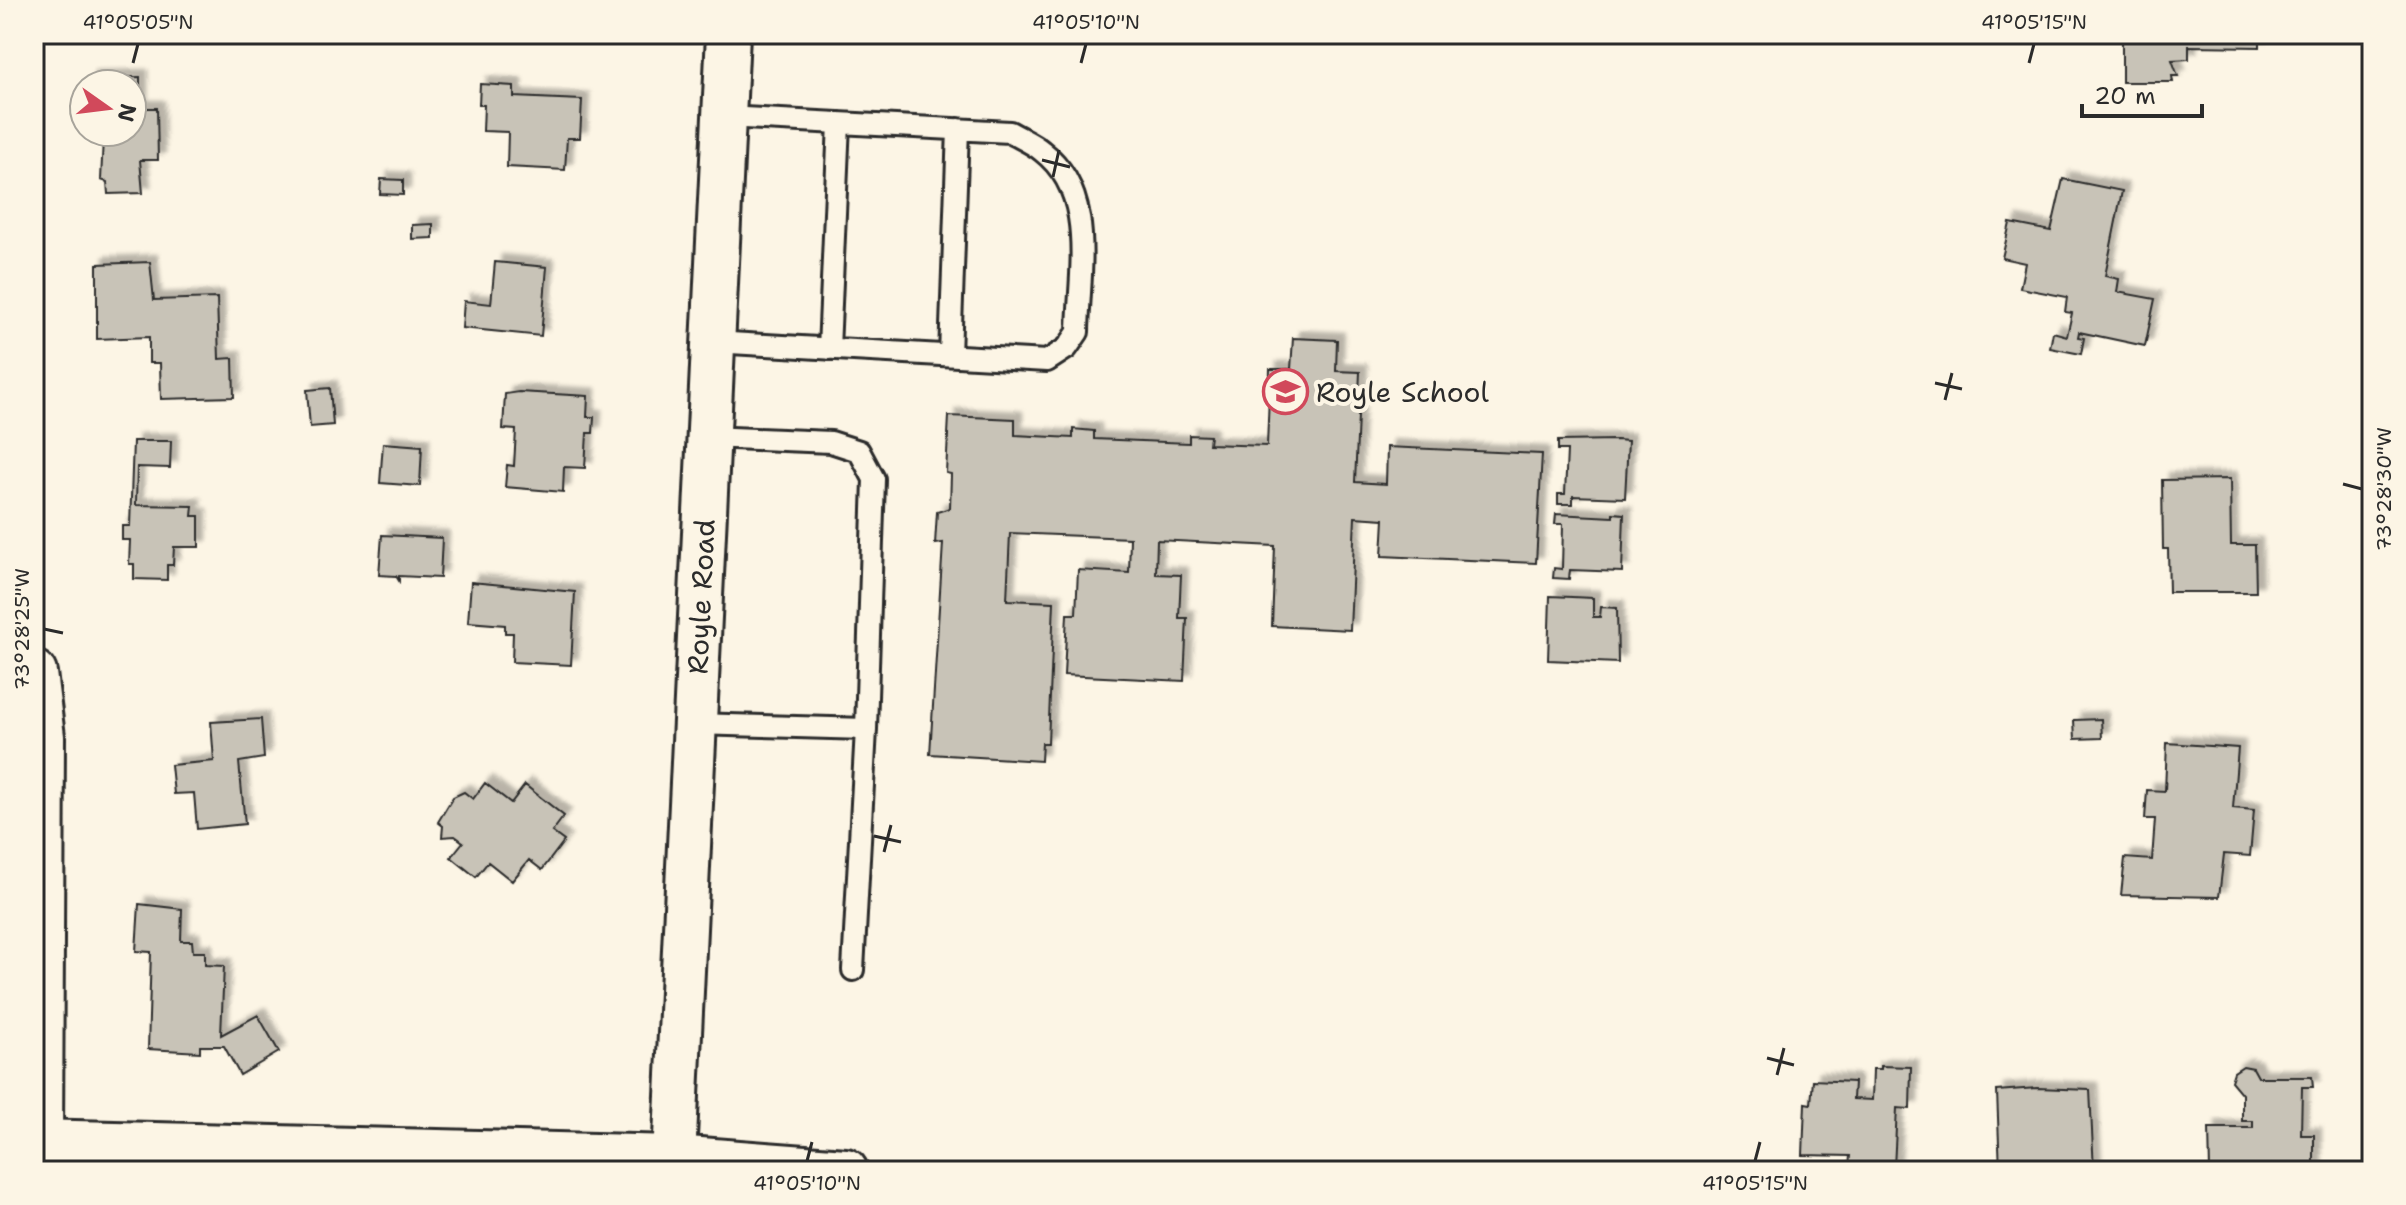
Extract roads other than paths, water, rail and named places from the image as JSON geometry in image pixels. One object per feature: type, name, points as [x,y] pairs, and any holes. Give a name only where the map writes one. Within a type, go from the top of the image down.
[{"type":"main road","points":[[34,673],[42,737],[37,1142],[506,1163],[674,1158],[845,1171]]},
{"type":"street","name":"Royle Road","points":[[674,1158],[728,34]]},
{"type":"lane","points":[[713,342],[1047,361],[1067,348],[1078,332],[1081,211],[1067,182],[1044,152],[1010,132],[724,117]]},
{"type":"lane","points":[[829,349],[839,123]]},
{"type":"lane","points":[[950,355],[958,129]]},
{"type":"lane","points":[[708,437],[831,442],[859,451],[874,479],[866,729],[853,970]]},
{"type":"lane","points":[[694,724],[866,729]]},
{"type":"place","name":"Royle School","points":[[1285,392]]}]
